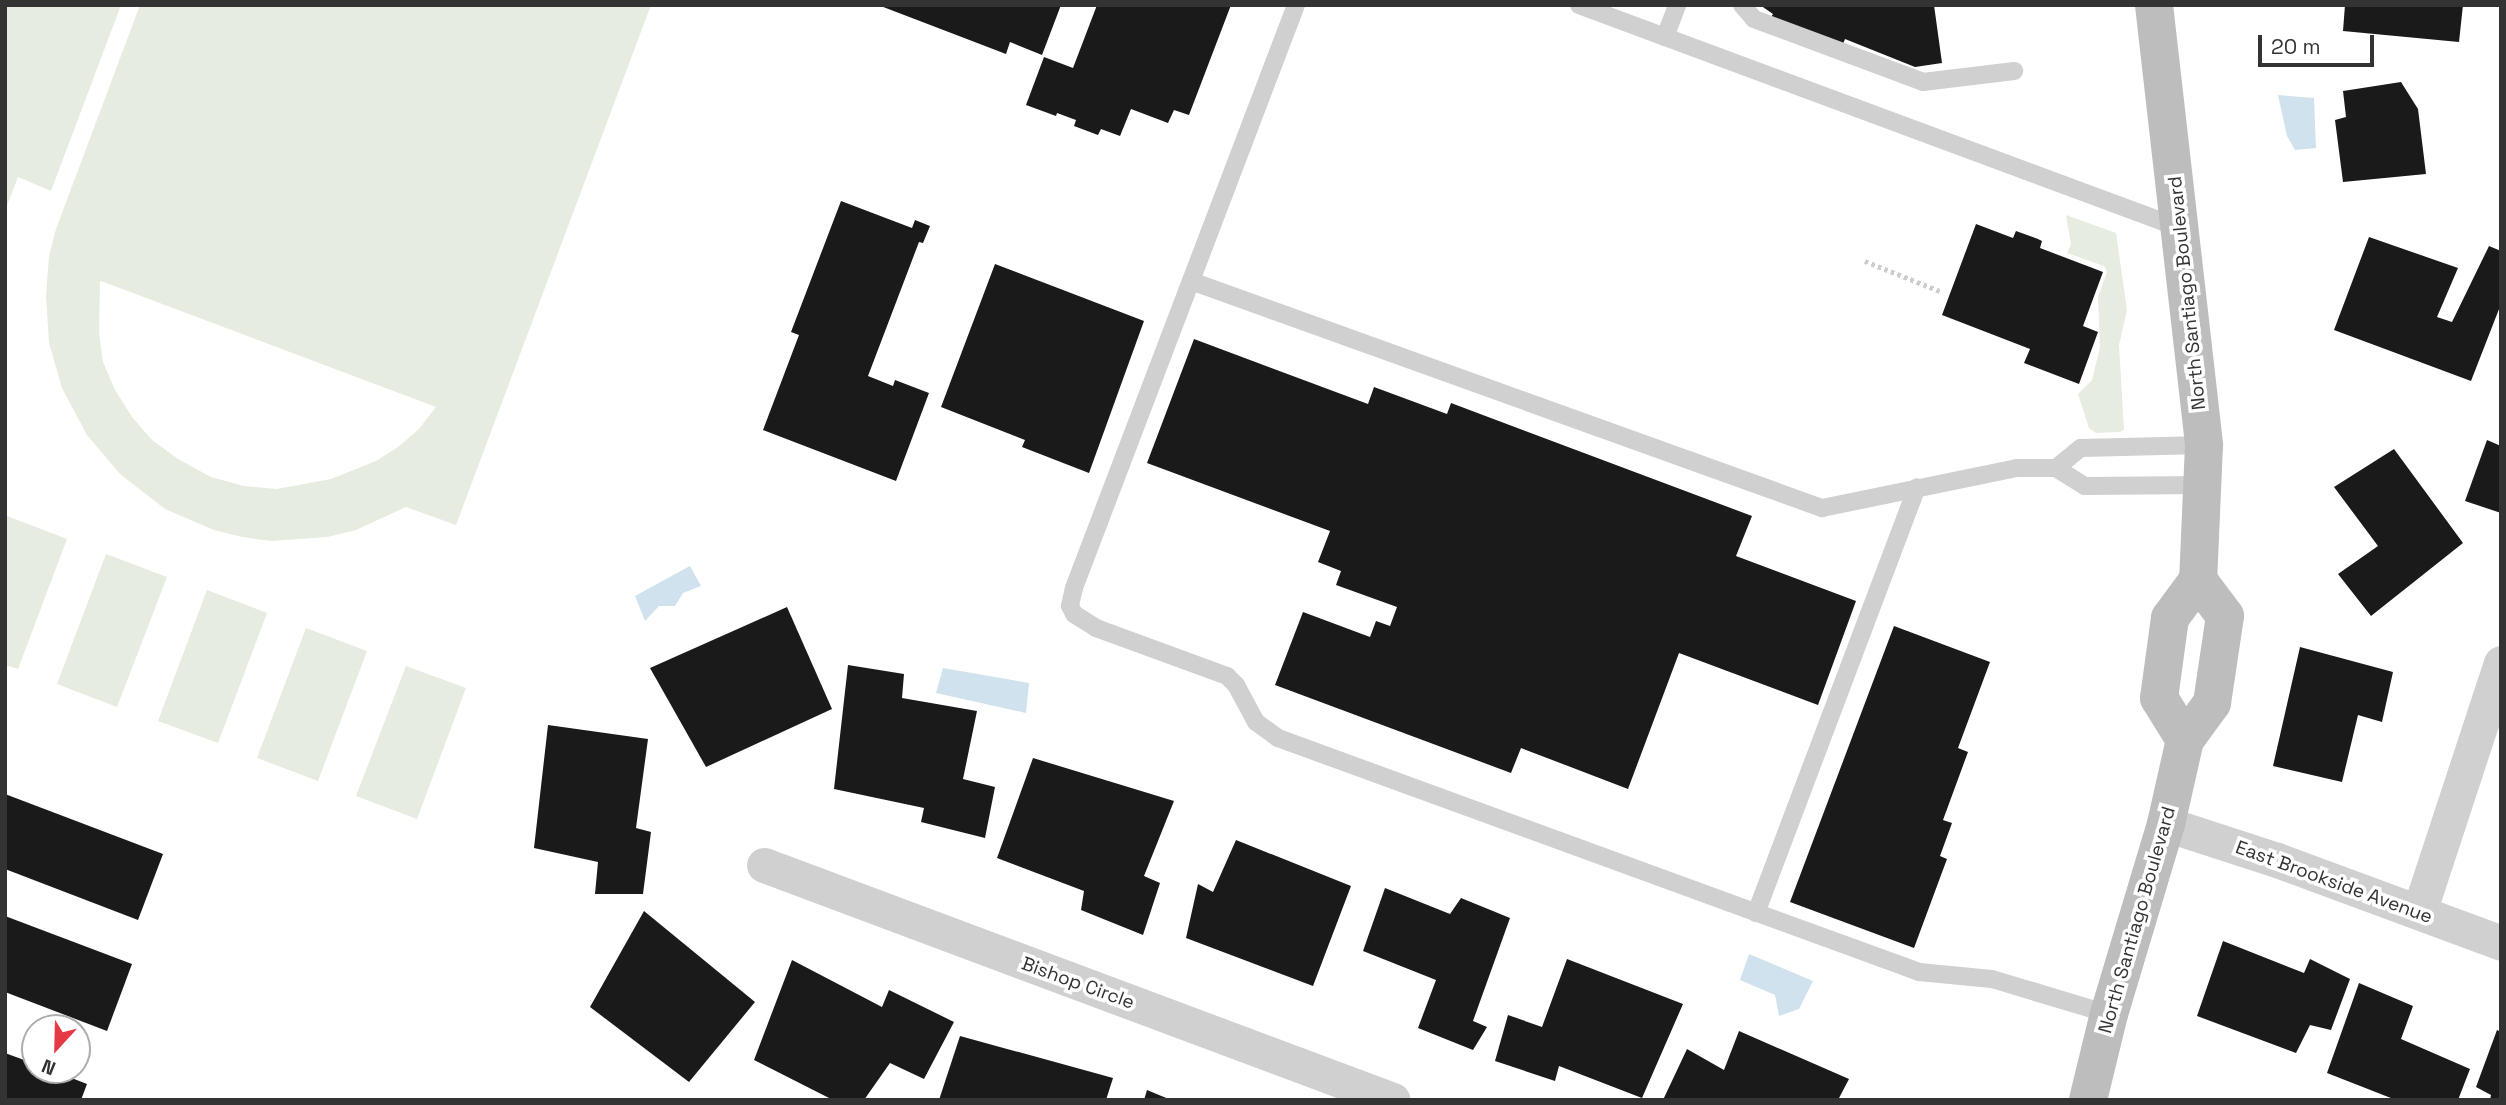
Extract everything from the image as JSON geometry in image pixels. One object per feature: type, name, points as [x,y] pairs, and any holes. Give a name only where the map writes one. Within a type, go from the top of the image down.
[{"type":"main road","name":"North Santiago Boulevard","points":[[2088,1100],[2109,1014],[2166,824],[2185,740],[2212,703],[2225,616],[2198,580],[2204,445],[2154,5]]},
{"type":"main road","points":[[2185,740],[2160,698],[2170,618],[2198,580]]},
{"type":"street","points":[[2419,912],[2501,663]]},
{"type":"street","name":"East Brookside Avenue","points":[[2166,824],[2501,943]]},
{"type":"street","name":"Bishop Circle","points":[[764,865],[1393,1100]]},
{"type":"lane","points":[[1296,5],[1074,588],[1070,606],[1074,614],[1096,628],[1230,678],[1256,722],[1278,738],[1919,972],[1992,979],[2109,1014]]},
{"type":"lane","points":[[1579,5],[2180,228]]},
{"type":"lane","points":[[1665,37],[1677,5]]},
{"type":"lane","points":[[1742,5],[1754,19],[1923,82],[2014,71]]},
{"type":"lane","points":[[1191,281],[1822,508],[2017,468],[2056,468],[2085,486],[2204,485]]},
{"type":"lane","points":[[2056,468],[2081,448],[2204,445]]},
{"type":"lane","points":[[1756,913],[1917,487]]},
{"type":"path","points":[[1865,261],[1942,292]]},
{"type":"shaded area","points":[[5,5],[121,5],[51,191],[18,177],[5,211]]},
{"type":"shaded area","points":[[140,5],[651,5],[456,525],[406,507],[356,530],[327,537],[271,541],[214,530],[165,509],[120,474],[87,435],[62,388],[49,343],[46,296],[49,256],[56,229]],"holes":[[[101,281],[436,407],[418,430],[398,447],[376,461],[331,479],[277,489],[244,486],[211,477],[178,459],[152,440],[132,417],[115,390],[103,362],[99,333]]]},
{"type":"shaded area","points":[[2066,215],[2116,233],[2127,310],[2119,345],[2124,430],[2120,432],[2096,433],[2089,428],[2078,394],[2092,380],[2100,347],[2098,297],[2107,272],[2104,266],[2067,253],[2071,244]]},
{"type":"shaded area","points":[[7,516],[67,539],[18,669],[5,665]]},
{"type":"shaded area","points":[[106,554],[167,577],[117,707],[57,684]]},
{"type":"shaded area","points":[[207,590],[267,613],[218,743],[158,721]]},
{"type":"shaded area","points":[[306,628],[367,651],[318,781],[257,758]]},
{"type":"shaded area","points":[[406,666],[466,688],[417,819],[356,796]]},
{"type":"water","points":[[2278,95],[2314,98],[2316,148],[2295,150],[2287,136]]},
{"type":"water","points":[[690,566],[701,586],[683,593],[675,606],[659,606],[645,621],[635,596]]},
{"type":"water","points":[[943,668],[1029,683],[1026,713],[936,693]]},
{"type":"water","points":[[1749,954],[1813,981],[1799,1009],[1779,1016],[1775,995],[1740,980]]},
{"type":"building","points":[[878,5],[1061,5],[1042,55],[1010,42],[1006,54]]},
{"type":"building","points":[[1097,5],[1231,5],[1189,115],[1174,110],[1168,123],[1131,109],[1120,136],[1101,129],[1098,135],[1074,126],[1076,120],[1026,105],[1044,57],[1073,68]]},
{"type":"building","points":[[1760,5],[1934,5],[1942,63],[1915,67],[1845,39],[1843,44],[1771,17],[1773,14]]},
{"type":"building","points":[[2345,5],[2463,5],[2459,42],[2343,31]]},
{"type":"building","points":[[2401,82],[2418,109],[2426,174],[2343,182],[2335,120],[2346,117],[2343,91]]},
{"type":"building","points":[[841,201],[912,228],[915,220],[930,226],[923,243],[919,242],[868,376],[893,386],[895,380],[929,393],[896,481],[763,430],[799,335],[791,332]]},
{"type":"building","points":[[1976,224],[2013,238],[2016,231],[2038,239],[2042,241],[2040,248],[2103,272],[2083,326],[2098,332],[2079,384],[2024,363],[2030,349],[1942,315]]},
{"type":"building","points":[[2369,237],[2458,268],[2437,317],[2452,322],[2489,246],[2501,251],[2501,304],[2471,381],[2334,330]]},
{"type":"building","points":[[995,264],[1144,321],[1089,473],[1022,447],[1025,440],[941,407]]},
{"type":"building","points":[[1194,339],[1368,404],[1374,387],[1447,414],[1451,403],[1752,516],[1736,556],[1856,601],[1818,705],[1679,653],[1628,789],[1521,748],[1511,773],[1275,685],[1303,612],[1370,637],[1376,621],[1390,626],[1397,607],[1336,585],[1341,571],[1318,562],[1330,531],[1147,463]]},
{"type":"building","points":[[2487,440],[2501,446],[2501,513],[2465,501]]},
{"type":"building","points":[[2394,449],[2463,543],[2371,616],[2338,574],[2378,546],[2334,487]]},
{"type":"building","points":[[787,607],[832,709],[706,767],[650,668]]},
{"type":"building","points":[[1894,626],[1990,662],[1958,748],[1968,752],[1943,820],[1952,823],[1940,856],[1947,859],[1914,948],[1790,902]]},
{"type":"building","points":[[2300,647],[2393,672],[2382,722],[2358,715],[2342,782],[2273,766]]},
{"type":"building","points":[[848,665],[904,674],[902,698],[977,711],[963,779],[995,787],[985,838],[921,822],[924,808],[834,789]]},
{"type":"building","points":[[548,725],[648,739],[636,828],[651,832],[643,894],[595,894],[598,862],[534,848]]},
{"type":"building","points":[[1033,758],[1174,801],[1144,876],[1160,883],[1143,935],[1081,910],[1084,891],[997,858]]},
{"type":"building","points":[[5,794],[163,854],[138,920],[5,869]]},
{"type":"building","points":[[1236,840],[1351,886],[1313,986],[1186,938],[1198,884],[1213,892]]},
{"type":"building","points":[[1385,888],[1450,914],[1461,898],[1510,918],[1473,1021],[1487,1027],[1473,1050],[1418,1028],[1436,980],[1363,951]]},
{"type":"building","points":[[644,911],[755,1002],[689,1082],[590,1007]]},
{"type":"building","points":[[5,916],[132,964],[107,1031],[91,1025],[91,1014],[63,1014],[5,992]]},
{"type":"building","points":[[2223,941],[2304,973],[2310,959],[2350,979],[2331,1030],[2310,1025],[2296,1053],[2197,1016]]},
{"type":"building","points":[[1567,959],[1683,1004],[1642,1098],[1559,1066],[1555,1081],[1495,1061],[1508,1015],[1542,1027]]},
{"type":"building","points":[[792,960],[882,1007],[889,990],[954,1022],[924,1079],[890,1063],[864,1100],[833,1100],[754,1060]]},
{"type":"building","points":[[2359,983],[2413,1006],[2401,1039],[2470,1069],[2458,1100],[2396,1100],[2327,1073]]},
{"type":"building","points":[[2497,1030],[2501,1032],[2501,1100],[2490,1100],[2491,1095],[2476,1087]]},
{"type":"building","points":[[1739,1031],[1849,1079],[1838,1100],[1663,1100],[1687,1049],[1724,1070]]},
{"type":"building","points":[[960,1036],[1113,1078],[1106,1100],[939,1100]]},
{"type":"building","points":[[5,1053],[21,1059],[21,1084],[87,1084],[81,1100],[5,1100]]},
{"type":"building","points":[[1147,1090],[1171,1100],[1144,1100]]}]
